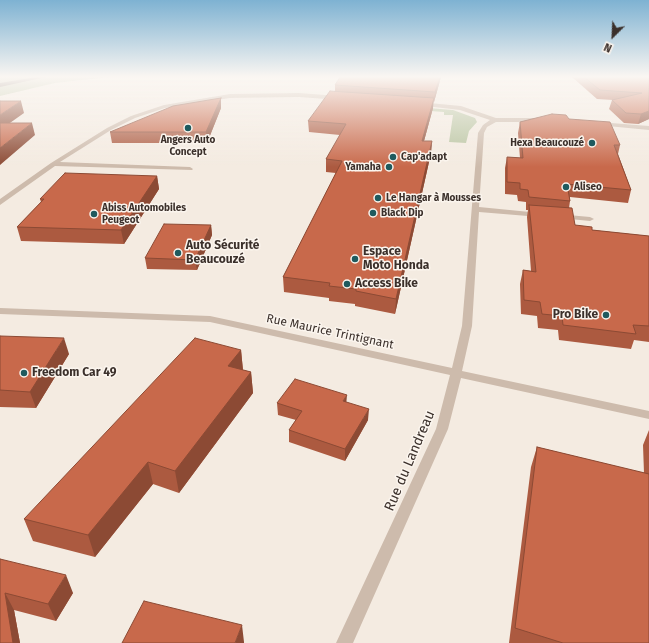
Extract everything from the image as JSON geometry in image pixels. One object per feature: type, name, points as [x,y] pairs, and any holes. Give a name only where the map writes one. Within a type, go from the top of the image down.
[{"type":"street","points":[[0,203],[53,164],[108,128],[133,117],[164,107]]},
{"type":"street","points":[[454,107],[495,120],[553,120]]},
{"type":"street","name":"Rue du Landreau","points":[[344,643],[442,429],[457,373],[467,326],[481,133],[486,126],[495,120]]},
{"type":"street","points":[[591,123],[649,128]]},
{"type":"street","points":[[53,164],[190,169]]},
{"type":"street","points":[[476,209],[590,219]]},
{"type":"street","name":"Rue Maurice Trintignant","points":[[0,311],[210,319],[649,415]]},
{"type":"green space","points":[[402,107],[416,107],[453,110],[475,118],[477,122],[469,131],[466,143],[449,142],[453,115],[444,115],[444,112],[401,109]]},
{"type":"building","points":[[0,107],[12,107],[0,115]]},
{"type":"building","points":[[171,107],[217,107],[206,132],[110,132]]},
{"type":"building","points":[[318,107],[431,107],[422,141],[432,141],[396,299],[356,291],[356,289],[329,286],[330,283],[283,277],[342,161],[326,159],[346,124],[308,121]]},
{"type":"building","points":[[620,107],[649,107],[649,111],[641,114],[626,113]]},
{"type":"building","points":[[552,114],[566,115],[569,119],[610,122],[620,145],[614,145],[631,190],[567,184],[570,201],[529,197],[528,190],[520,189],[520,183],[507,182],[507,157],[523,158],[520,122]]},
{"type":"building","points":[[0,123],[32,123],[0,148]]},
{"type":"building","points":[[65,173],[157,176],[121,230],[17,227],[44,199],[40,199]]},
{"type":"building","points":[[529,205],[572,208],[575,225],[592,227],[592,230],[649,236],[649,326],[633,325],[636,334],[563,325],[562,316],[542,314],[540,302],[524,300],[523,270],[536,272]]},
{"type":"building","points":[[164,224],[211,225],[195,260],[145,258]]},
{"type":"building","points":[[0,336],[64,338],[30,392],[0,390]]},
{"type":"building","points":[[195,338],[241,350],[228,366],[251,372],[175,471],[148,462],[88,535],[24,519]]},
{"type":"building","points":[[295,379],[347,395],[343,401],[369,409],[345,449],[289,430],[302,411],[277,403]]},
{"type":"building","points":[[537,447],[649,474],[649,643],[563,643],[515,628]]},
{"type":"building","points":[[0,559],[66,575],[48,604],[5,593],[13,643],[0,643]]},
{"type":"building","points":[[144,601],[242,625],[235,643],[122,643]]},
{"type":"place","name":"Angers Auto Concept","points":[[188,128]]},
{"type":"place","name":"Hexa Beaucouzé","points":[[592,143]]},
{"type":"place","name":"Cap'adapt","points":[[393,157]]},
{"type":"place","name":"Yamaha","points":[[389,167]]},
{"type":"place","name":"Aliseo","points":[[566,187]]},
{"type":"place","name":"Le Hangar à Mousses","points":[[378,198]]},
{"type":"place","name":"Black Dip","points":[[373,213]]},
{"type":"place","name":"Abiss Automobiles Peugeot","points":[[94,214]]},
{"type":"place","name":"Auto Sécurité Beaucouzé","points":[[178,253]]},
{"type":"place","name":"Espace Moto Honda","points":[[355,259]]},
{"type":"place","name":"Access Bike","points":[[347,284]]},
{"type":"place","name":"Pro Bike","points":[[606,315]]},
{"type":"place","name":"Freedom Car 49","points":[[24,373]]}]
